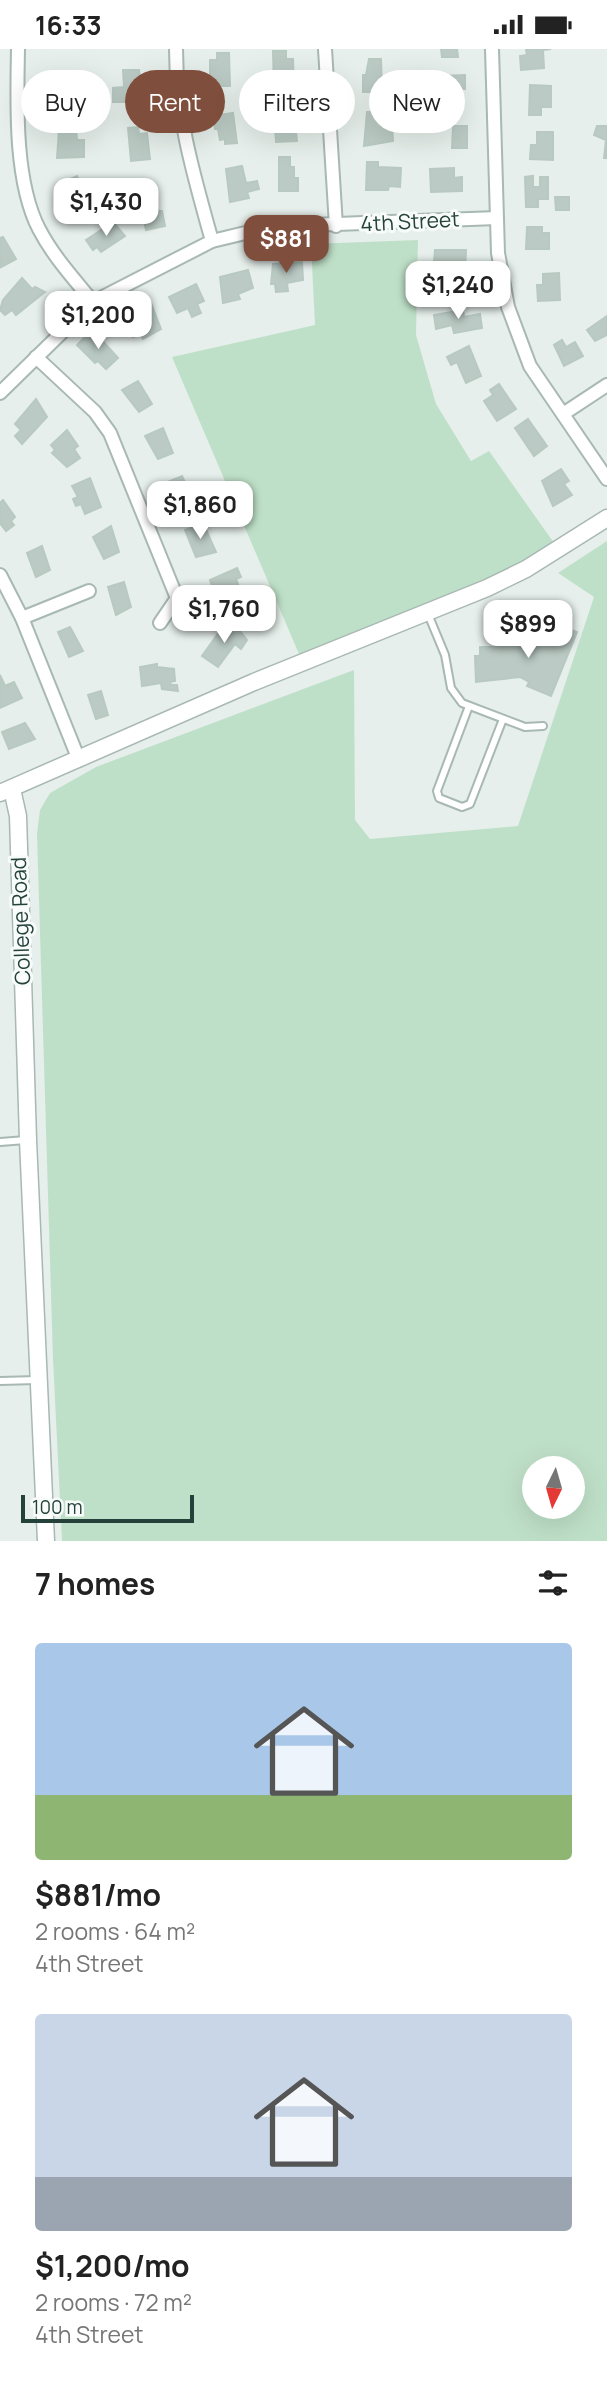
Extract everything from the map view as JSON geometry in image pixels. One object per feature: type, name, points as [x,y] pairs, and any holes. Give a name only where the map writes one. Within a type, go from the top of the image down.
[{"type":"street","points":[[18,49],[20,140],[30,206],[38,228],[53,252],[93,302]]},
{"type":"street","points":[[176,49],[178,108],[187,158],[212,241]]},
{"type":"street","points":[[326,49],[336,226]]},
{"type":"street","points":[[492,49],[498,253],[508,307],[530,366],[607,479]]},
{"type":"street","name":"4th Street","points":[[0,394],[93,302],[212,241],[265,228],[497,218]]},
{"type":"street","points":[[36,357],[96,412],[110,433],[177,598],[160,624]]},
{"type":"street","points":[[563,414],[607,385]]},
{"type":"street","name":"College Road","points":[[46,1541],[28,1140],[18,817],[6,791],[254,682],[427,613],[526,569],[607,518]]},
{"type":"street","points":[[0,575],[22,618],[79,760]]},
{"type":"street","points":[[22,618],[89,591]]},
{"type":"lane","points":[[427,613],[445,655],[451,688],[462,703],[525,727],[543,726]]},
{"type":"lane","points":[[469,706],[437,792],[439,798],[462,807],[470,803],[503,719]]},
{"type":"lane","points":[[0,1142],[28,1140]]},
{"type":"lane","points":[[0,1381],[38,1380]]},
{"type":"green space","points":[[418,240],[416,335],[436,404],[471,461],[489,451],[554,543],[508,570],[299,654],[172,357],[315,325],[311,244]]},
{"type":"green space","points":[[607,541],[607,1541],[62,1541],[53,1359],[37,834],[40,810],[50,793],[96,767],[354,670],[355,820],[370,839],[518,826],[594,597],[558,573]]},
{"type":"building","points":[[441,49],[457,49],[458,57],[442,57]]},
{"type":"building","points":[[526,49],[551,49],[543,50],[544,68],[521,70],[520,56],[527,55]]},
{"type":"building","points":[[273,51],[286,51],[286,59],[293,59],[293,70],[273,70]]},
{"type":"building","points":[[217,53],[229,53],[230,86],[225,86],[225,70],[210,70],[210,60],[217,60]]},
{"type":"building","points":[[369,59],[381,59],[381,70],[369,70],[369,92],[363,92],[363,75],[366,75]]},
{"type":"building","points":[[125,70],[125,102],[113,102],[113,88],[124,87]]},
{"type":"building","points":[[530,85],[551,86],[551,107],[541,107],[541,115],[529,115]]},
{"type":"building","points":[[369,112],[369,133],[393,133],[393,141],[364,146]]},
{"type":"building","points":[[233,113],[237,143],[225,144],[225,139],[220,140],[219,133],[225,133],[225,114]]},
{"type":"building","points":[[467,126],[467,148],[452,148],[453,133],[465,133]]},
{"type":"building","points":[[597,126],[607,126],[607,158],[604,158],[606,140],[594,135]]},
{"type":"building","points":[[537,132],[553,132],[553,160],[530,159],[531,145],[537,145]]},
{"type":"building","points":[[59,133],[76,133],[77,140],[84,140],[84,157],[57,158]]},
{"type":"building","points":[[128,133],[147,133],[150,159],[131,161]]},
{"type":"building","points":[[275,133],[296,133],[297,141],[276,142]]},
{"type":"building","points":[[279,157],[290,157],[294,178],[298,178],[298,191],[279,191]]},
{"type":"building","points":[[367,162],[378,162],[378,167],[401,168],[400,187],[366,190]]},
{"type":"building","points":[[242,166],[246,183],[257,181],[259,189],[247,192],[249,198],[230,202],[226,169]]},
{"type":"building","points":[[454,168],[454,178],[462,177],[462,191],[431,192],[430,169]]},
{"type":"building","points":[[77,176],[92,212],[73,219],[65,201],[68,199],[63,182]]},
{"type":"building","points":[[533,176],[533,187],[540,187],[540,177],[548,177],[548,199],[538,199],[538,207],[526,207],[525,177]]},
{"type":"building","points":[[150,196],[152,202],[156,201],[158,211],[162,211],[165,226],[146,230],[139,199]]},
{"type":"building","points":[[555,197],[569,197],[569,210],[556,210]]},
{"type":"building","points":[[113,222],[125,236],[101,252],[97,247],[93,250],[86,240]]},
{"type":"building","points":[[527,227],[542,227],[542,233],[549,233],[549,249],[526,249]]},
{"type":"building","points":[[3,237],[16,259],[1,267],[0,238]]},
{"type":"building","points":[[435,250],[466,250],[465,273],[441,272],[441,262],[434,262]]},
{"type":"building","points":[[302,262],[303,280],[287,283],[288,291],[276,292],[275,284],[271,284],[273,264]]},
{"type":"building","points":[[248,270],[253,288],[238,294],[240,299],[223,303],[220,277]]},
{"type":"building","points":[[559,273],[560,300],[538,301],[537,285],[543,285],[543,274]]},
{"type":"building","points":[[22,278],[32,289],[35,287],[45,292],[16,315],[12,310],[5,315],[0,310],[3,300]]},
{"type":"building","points":[[196,284],[204,301],[197,304],[201,313],[192,317],[188,308],[177,313],[169,297]]},
{"type":"building","points":[[151,303],[161,329],[143,339],[139,333],[133,337],[125,322]]},
{"type":"building","points":[[463,310],[464,317],[480,314],[482,328],[454,333],[452,325],[436,329],[434,315]]},
{"type":"building","points":[[607,316],[607,335],[595,341],[587,330]]},
{"type":"building","points":[[88,334],[95,341],[99,337],[118,358],[106,369],[98,361],[95,363],[77,345]]},
{"type":"building","points":[[562,340],[566,347],[575,342],[583,356],[564,366],[554,345]]},
{"type":"building","points":[[469,346],[481,376],[466,383],[457,362],[451,365],[447,357]]},
{"type":"building","points":[[138,381],[152,404],[139,412],[122,390]]},
{"type":"building","points":[[499,384],[516,409],[497,421],[484,401],[493,395],[490,390]]},
{"type":"building","points":[[36,399],[47,417],[22,444],[15,436],[21,430],[15,424]]},
{"type":"building","points":[[528,419],[547,446],[534,456],[515,428]]},
{"type":"building","points":[[163,428],[173,453],[158,459],[145,436]]},
{"type":"building","points":[[67,430],[78,446],[74,449],[80,458],[67,467],[52,453],[55,450],[51,445]]},
{"type":"building","points":[[561,469],[569,481],[564,484],[572,495],[553,506],[542,481]]},
{"type":"building","points":[[182,476],[188,489],[193,487],[197,497],[192,499],[195,506],[184,510],[174,496],[171,497],[165,483]]},
{"type":"building","points":[[90,478],[101,507],[85,514],[81,504],[76,506],[73,499],[78,497],[72,486]]},
{"type":"building","points":[[3,500],[15,517],[11,521],[14,525],[6,531],[0,523],[0,503]]},
{"type":"building","points":[[203,523],[216,552],[196,557],[185,530]]},
{"type":"building","points":[[111,526],[119,552],[104,559],[93,537]]},
{"type":"building","points":[[42,546],[50,570],[36,577],[27,553]]},
{"type":"building","points":[[237,568],[241,577],[236,579],[243,597],[229,602],[231,606],[221,612],[210,580]]},
{"type":"building","points":[[124,582],[131,607],[116,615],[108,587]]},
{"type":"building","points":[[542,624],[564,633],[566,628],[577,632],[551,696],[527,686],[529,682],[520,677],[476,682],[475,656],[480,656],[480,647],[532,647]]},
{"type":"building","points":[[236,626],[247,640],[241,649],[235,644],[218,667],[202,656],[222,628],[229,632]]},
{"type":"building","points":[[70,627],[83,651],[69,657],[58,632]]},
{"type":"building","points":[[157,664],[157,667],[174,669],[175,681],[170,682],[171,685],[177,685],[178,691],[162,689],[161,683],[142,686],[140,667]]},
{"type":"building","points":[[0,675],[5,686],[14,682],[22,698],[0,708]]},
{"type":"building","points":[[101,691],[108,715],[96,719],[88,695]]},
{"type":"building","points":[[25,723],[35,739],[9,749],[2,732]]}]
